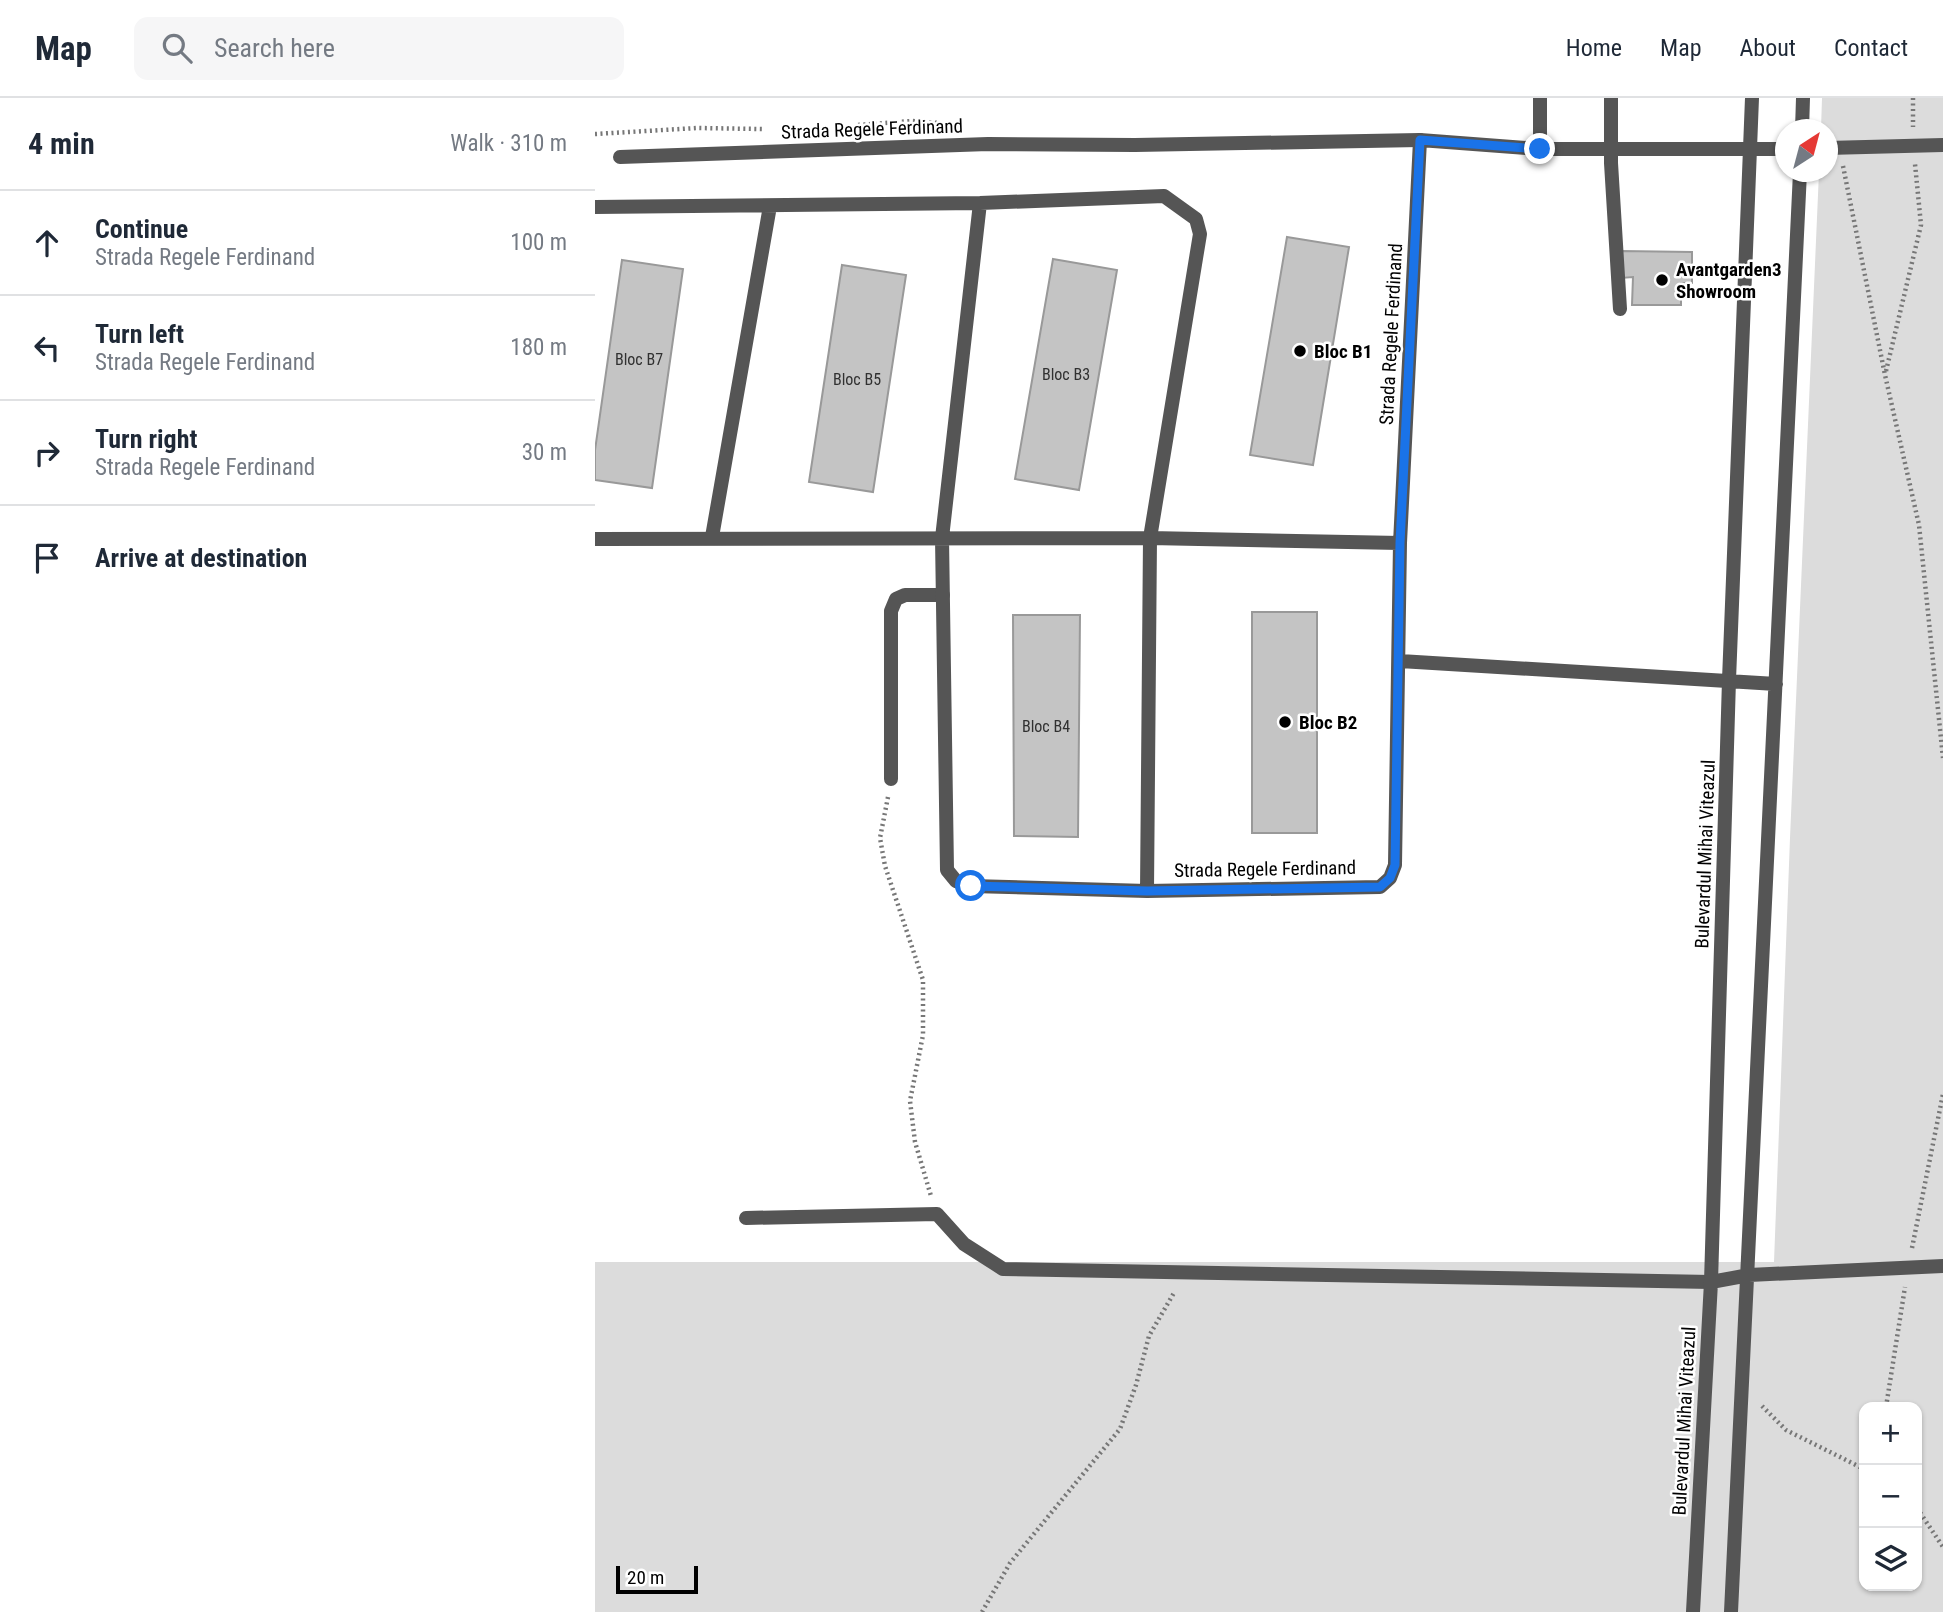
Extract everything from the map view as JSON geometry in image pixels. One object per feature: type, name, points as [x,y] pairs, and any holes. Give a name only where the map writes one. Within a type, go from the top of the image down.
[{"type":"street","points":[[1540,98],[1540,149]]},
{"type":"street","points":[[1611,98],[1611,163],[1620,309]]},
{"type":"street","name":"Bulevardul Mihai Viteazul","points":[[1693,1612],[1710,1282],[1729,680],[1752,98]]},
{"type":"street","points":[[1802,119],[1803,98]]},
{"type":"street","name":"Strada Regele Ferdinand","points":[[980,203],[942,538],[947,870],[956,881],[971,886],[1147,891],[1380,887],[1390,878],[1395,865],[1400,543],[1420,140]]},
{"type":"street","name":"Strada Regele Ferdinand","points":[[620,157],[988,144],[1135,145],[1420,140],[1540,149],[1775,149]]},
{"type":"street","points":[[1838,147],[1943,145]]},
{"type":"street","points":[[1731,1612],[1800,182]]},
{"type":"street","points":[[595,207],[980,203],[1164,196],[1196,219],[1200,234],[1150,538],[1147,891]]},
{"type":"street","points":[[712,537],[770,206]]},
{"type":"street","points":[[595,539],[1150,538],[1400,543]]},
{"type":"street","points":[[891,779],[891,611],[896,599],[905,595],[943,596]]},
{"type":"street","points":[[1399,661],[1776,684]]},
{"type":"street","points":[[746,1218],[937,1214],[964,1244],[1003,1269],[1710,1282],[1749,1275],[1943,1266]]},
{"type":"path","points":[[1885,375],[1921,225],[1913,146],[1913,98]]},
{"type":"path","points":[[1838,169],[1919,525],[1943,758]]},
{"type":"path","points":[[891,779],[880,838],[885,866],[923,980],[923,1035],[910,1101],[915,1142],[937,1214]]},
{"type":"path","points":[[982,1612],[1010,1563],[1120,1429],[1136,1385],[1149,1336],[1187,1273]]},
{"type":"path","points":[[1742,1385],[1786,1430],[1859,1466]]},
{"type":"path","points":[[1922,1516],[1943,1547]]},
{"type":"shaded area","points":[[1822,98],[1943,98],[1943,1612],[595,1612],[595,1262],[1774,1262],[1819,182],[1838,182],[1838,119],[1821,119]]},
{"type":"building","name":"Bloc B1","points":[[1287,237],[1349,247],[1313,465],[1250,455]]},
{"type":"building","name":"Avantgarden3 Showroom","points":[[1621,251],[1692,252],[1692,283],[1681,283],[1681,305],[1632,305],[1633,277],[1621,278]]},
{"type":"building","points":[[1053,259],[1117,270],[1079,490],[1015,479]]},
{"type":"building","points":[[622,260],[683,269],[652,488],[595,480],[595,450]]},
{"type":"building","points":[[842,265],[906,275],[873,492],[809,482]]},
{"type":"building","name":"Bloc B2","points":[[1252,612],[1317,612],[1317,833],[1252,833]]},
{"type":"building","points":[[1013,615],[1080,615],[1078,837],[1014,836]]},
{"type":"place","name":"Avantgarden3 Showroom","points":[[1662,280]]},
{"type":"place","name":"Bloc B1","points":[[1300,351]]},
{"type":"place","name":"Bloc B2","points":[[1285,722]]},
{"type":"route","points":[[971,886],[1147,891],[1380,887],[1390,878],[1395,865],[1400,543],[1420,140],[1540,149]]}]
